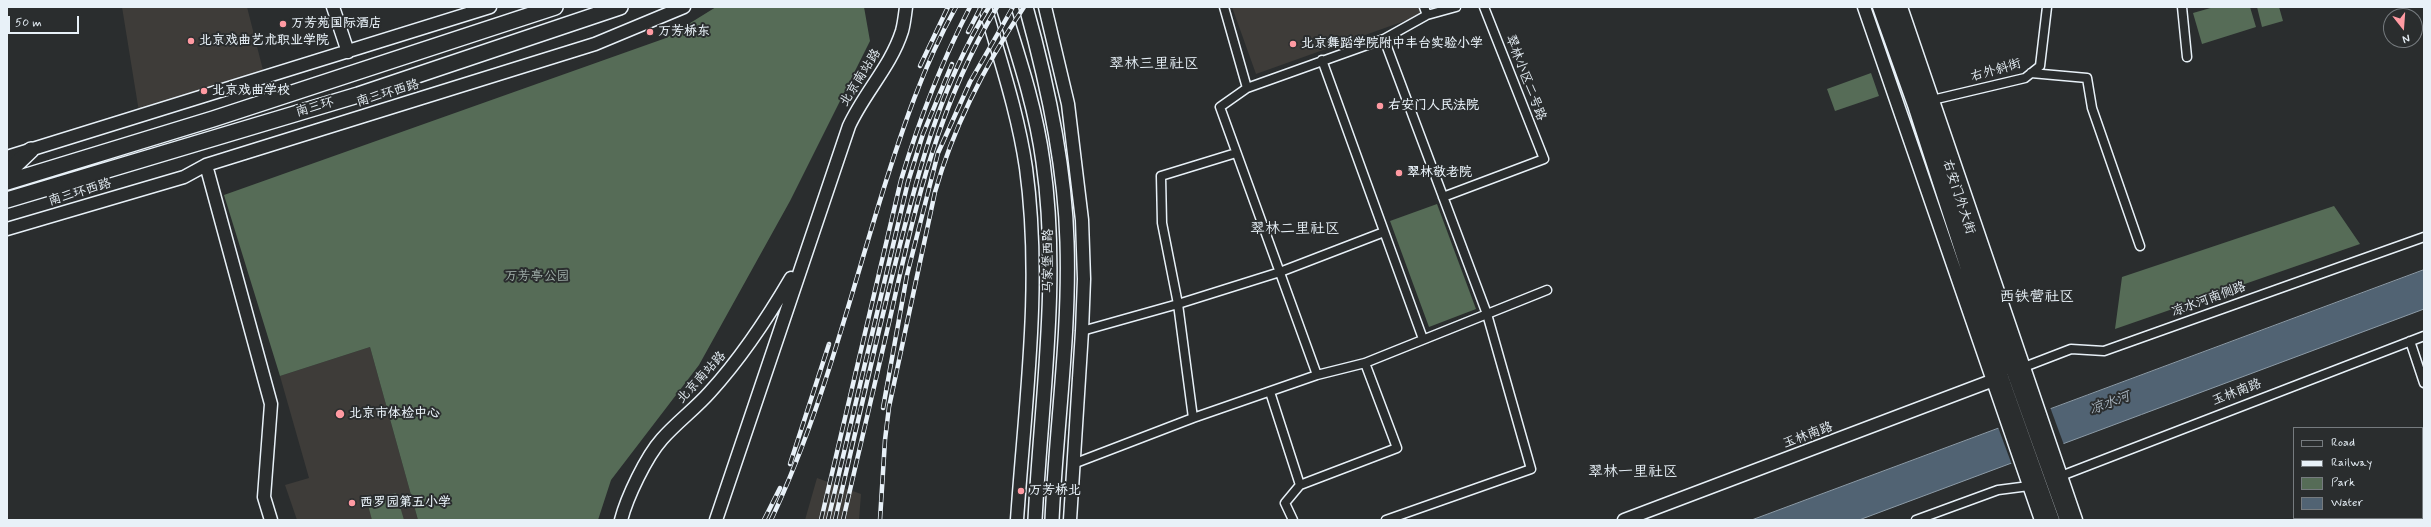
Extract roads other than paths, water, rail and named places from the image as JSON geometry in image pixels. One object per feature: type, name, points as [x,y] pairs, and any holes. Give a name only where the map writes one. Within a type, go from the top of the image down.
[{"type":"highway","name":"南三环","points":[[7,182],[229,114],[555,7]]},
{"type":"highway","name":"南三环","points":[[7,200],[358,95],[620,7]]},
{"type":"highway","points":[[7,173],[31,150]]},
{"type":"main road","name":"马家堡西路","points":[[1003,7],[1034,110],[1043,162],[1050,225],[1049,339],[1040,428],[1035,520]]},
{"type":"main road","name":"马家堡西路","points":[[1026,7],[1037,46],[1056,144],[1067,241],[1065,338],[1052,520]]},
{"type":"street","points":[[333,7],[348,52]]},
{"type":"street","points":[[7,157],[490,7]]},
{"type":"street","name":"南三环西路","points":[[7,229],[184,177],[206,165],[595,44],[684,7]]},
{"type":"street","name":"北京南站路","points":[[716,520],[804,254],[849,126],[859,105],[894,52],[902,31],[906,7]]},
{"type":"street","name":"马家堡西路","points":[[985,7],[1016,119],[1026,167],[1031,227],[1034,293],[1017,520]]},
{"type":"street","points":[[1044,7],[1068,104],[1082,220],[1084,279],[1082,331],[1070,520]]},
{"type":"street","points":[[1224,7],[1247,88]]},
{"type":"street","points":[[1318,375],[1220,107],[1247,88],[1384,39],[1426,11],[1456,7]]},
{"type":"street","name":"翠林小区二号路","points":[[1443,197],[1544,159],[1484,7]]},
{"type":"street","points":[[1864,7],[1899,109],[2008,375],[2033,388],[2056,471],[2066,520]]},
{"type":"street","name":"右安门外大街","points":[[1879,7],[1923,103]]},
{"type":"street","name":"右安门外大街","points":[[1889,7],[1923,103],[2008,375],[2021,393],[2056,471]]},
{"type":"street","name":"右外斜街","points":[[1899,109],[2025,78],[2040,66],[2047,7]]},
{"type":"street","points":[[2182,7],[2188,57]]},
{"type":"street","points":[[1903,11],[1923,103],[2008,375]]},
{"type":"street","points":[[1903,11],[1905,52]]},
{"type":"street","points":[[1384,39],[1487,314],[1531,469],[1386,520]]},
{"type":"street","points":[[1322,60],[1423,339]]},
{"type":"street","points":[[2032,73],[2087,78],[2092,108],[2140,246]]},
{"type":"street","points":[[1193,418],[1178,304],[1162,224],[1161,176],[1236,153]]},
{"type":"street","points":[[206,165],[271,404],[264,497],[271,520]]},
{"type":"street","points":[[1082,331],[1178,304],[1280,272],[1384,232]]},
{"type":"street","name":"凉水河南侧路","points":[[2008,375],[2072,349],[2104,350],[2424,237]]},
{"type":"street","name":"北京南站路","points":[[621,520],[624,510],[650,455],[662,439],[710,393],[741,356],[760,330],[804,254]]},
{"type":"street","points":[[1073,464],[1193,418],[1318,375],[1364,363],[1547,290]]},
{"type":"street","name":"玉林南路","points":[[2056,471],[2424,336]]},
{"type":"street","points":[[2410,341],[2424,383]]},
{"type":"street","points":[[1293,520],[1285,503],[1300,485],[1397,448],[1364,363]]},
{"type":"street","name":"右安门外大街","points":[[2008,375],[2005,399],[2031,479]]},
{"type":"street","name":"玉林南路","points":[[1624,520],[2008,375]]},
{"type":"street","points":[[1270,392],[1300,485]]},
{"type":"street","points":[[2056,471],[2076,520]]},
{"type":"street","points":[[1916,520],[2031,479]]},
{"type":"street","points":[[2031,479],[2041,520]]},
{"type":"street","points":[[2031,479],[2053,520]]},
{"type":"water","name":"凉水河","points":[[2424,270],[2424,309],[1859,520],[1752,520]]},
{"type":"railway","points":[[920,66],[948,7]]},
{"type":"railway","points":[[771,520],[788,481],[819,400],[897,146],[923,75],[956,7]]},
{"type":"railway","points":[[821,520],[901,180],[931,92],[959,28],[970,7]]},
{"type":"railway","points":[[968,32],[981,7]]},
{"type":"railway","points":[[835,520],[883,314],[918,177],[941,107],[955,73],[971,39],[989,7]]},
{"type":"railway","points":[[843,520],[910,234],[931,156],[959,80],[997,7]]},
{"type":"railway","points":[[883,408],[907,275],[938,153],[970,82],[1013,7]]},
{"type":"railway","points":[[880,520],[885,440],[889,407],[935,192],[951,143],[972,96],[996,51],[1024,7]]},
{"type":"railway","points":[[828,520],[908,182],[923,134],[952,64]]},
{"type":"railway","points":[[790,464],[829,344]]},
{"type":"railway","points":[[764,520],[780,488]]},
{"type":"place","name":"万芳苑国际酒店","points":[[283,24]]},
{"type":"place","name":"万芳桥东","points":[[650,32]]},
{"type":"place","name":"北京戏曲艺术职业学院","points":[[191,41]]},
{"type":"place","name":"北京舞蹈学院附中丰台实验小学","points":[[1293,44]]},
{"type":"place","name":"北京戏曲学校","points":[[204,91]]},
{"type":"place","name":"右安门人民法院","points":[[1380,106]]},
{"type":"place","name":"翠林敬老院","points":[[1399,173]]},
{"type":"place","name":"北京市体检中心","points":[[340,414]]},
{"type":"place","name":"万芳桥北","points":[[1021,491]]},
{"type":"place","name":"西罗园第五小学","points":[[352,503]]},
{"type":"district","name":"翠林三里社区","points":[[1154,65]]},
{"type":"district","name":"翠林二里社区","points":[[1295,230]]},
{"type":"district","name":"西铁营社区","points":[[2037,298]]},
{"type":"district","name":"翠林一里社区","points":[[1633,473]]},
{"type":"park label","name":"万芳亭公园","points":[[537,277]]}]
